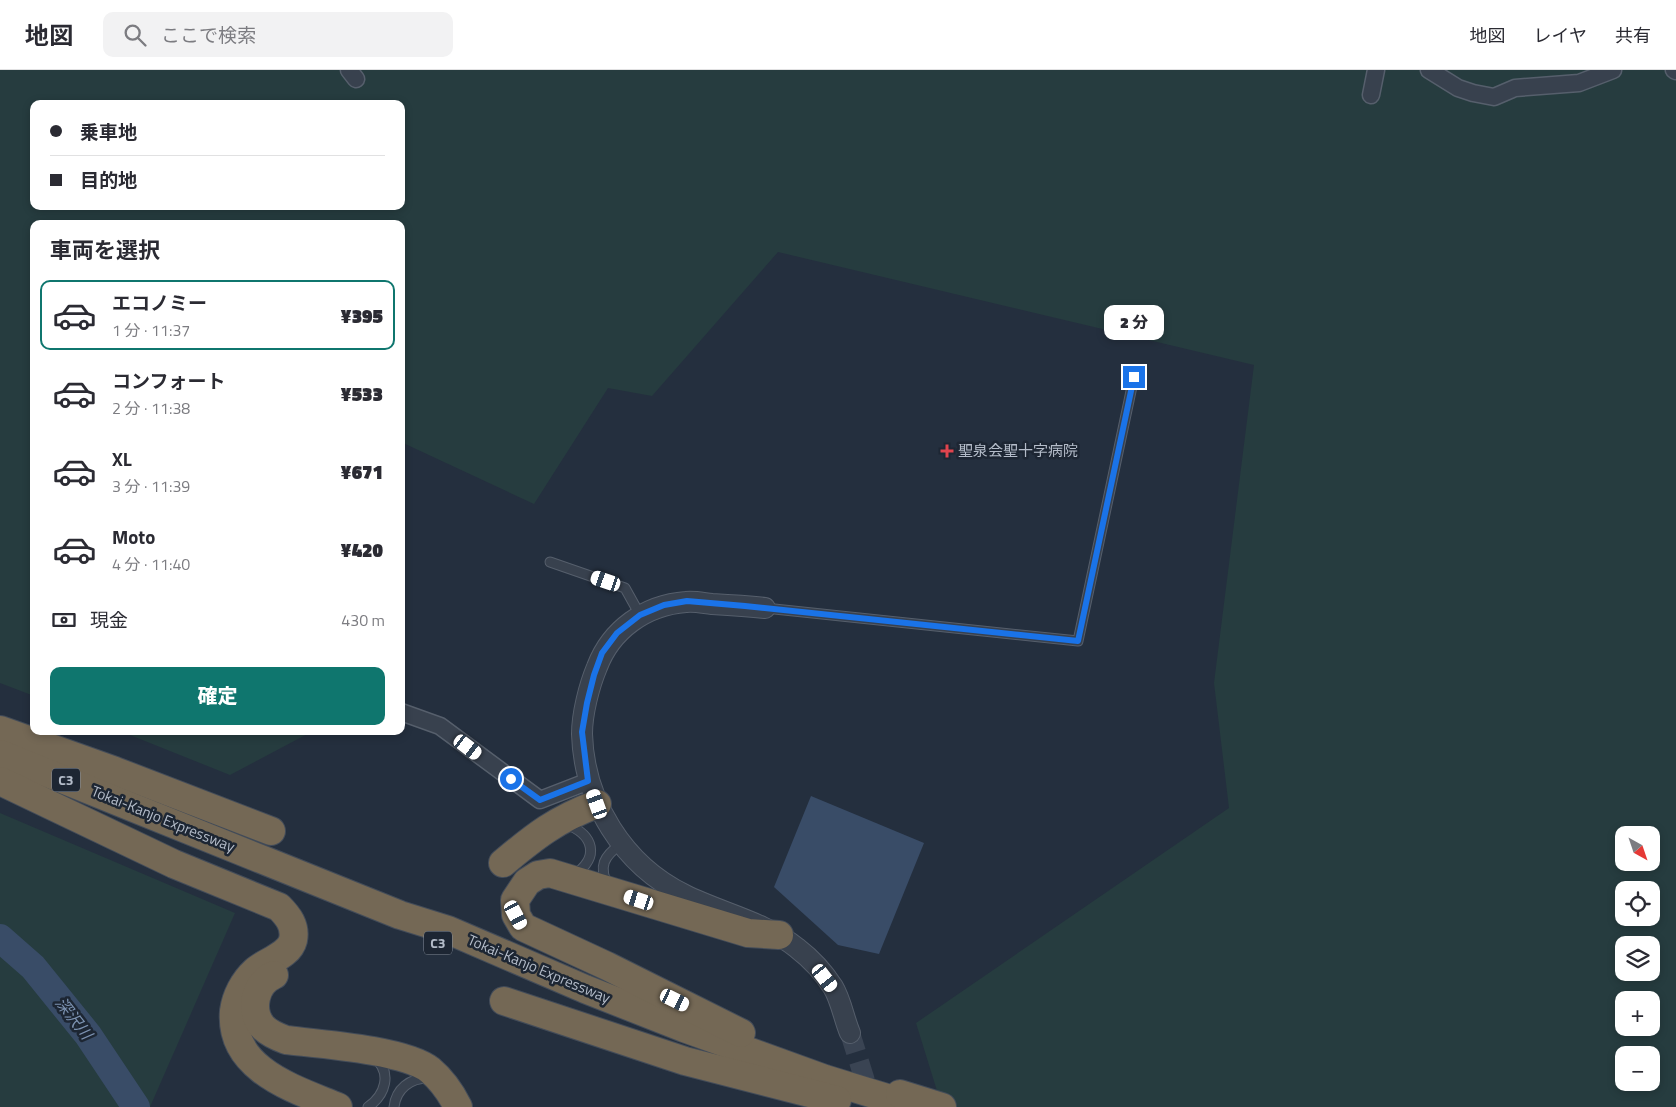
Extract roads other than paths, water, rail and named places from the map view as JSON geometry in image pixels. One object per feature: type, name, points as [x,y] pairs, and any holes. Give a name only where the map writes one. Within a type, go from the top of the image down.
[{"type":"highway","points":[[0,730],[115,771],[271,831]]},
{"type":"highway","name":"Tokai-Kanjo Expressway","points":[[0,754],[400,915],[448,930],[584,989],[684,1028],[825,1079],[916,1107]]},
{"type":"highway","name":"Tokai-Kanjo Expressway","points":[[0,771],[137,821],[394,926],[646,1025],[880,1107]]},
{"type":"highway","points":[[0,781],[174,864],[279,907],[289,918],[293,928],[293,941],[286,951],[255,972],[246,981],[239,992],[235,1004],[235,1031],[240,1045],[248,1058],[259,1069],[289,1086],[338,1107]]},
{"type":"highway","points":[[503,864],[533,837],[575,812],[593,792]]},
{"type":"highway","points":[[778,935],[748,934],[550,873],[538,875],[527,882],[514,900],[516,915],[523,927],[607,966],[767,1046],[870,1085],[942,1107]]},
{"type":"highway","points":[[298,965],[270,977],[260,987],[255,1001],[256,1014],[262,1026],[274,1035],[286,1040],[367,1051],[415,1062],[429,1069],[443,1083],[452,1094],[458,1107]]},
{"type":"highway","points":[[504,1001],[685,1061],[832,1098],[860,1107]]},
{"type":"street","points":[[1371,95],[1376,70]]},
{"type":"street","points":[[1429,70],[1458,88],[1494,97],[1515,88],[1579,84],[1613,70]]},
{"type":"street","points":[[765,608],[687,601],[664,605],[640,615],[617,633],[602,653],[594,675],[582,732],[593,792],[621,844],[654,875],[683,894],[778,935],[798,948],[818,968],[833,988],[850,1033]]},
{"type":"street","points":[[405,713],[440,726],[540,800],[593,792]]},
{"type":"lane","points":[[765,608],[1078,641],[1134,377]]},
{"type":"lane","points":[[550,562],[625,588],[640,615]]},
{"type":"lane","points":[[554,823],[566,824],[576,828],[586,836],[590,845],[591,854],[587,864],[569,878]]},
{"type":"lane","points":[[610,890],[602,870],[604,860],[612,850],[621,844]]},
{"type":"lane","points":[[367,1051],[378,1061],[384,1071],[386,1080],[384,1090],[376,1101],[368,1107]]},
{"type":"lane","points":[[394,1107],[398,1092],[414,1080],[426,1078],[443,1083]]},
{"type":"water","points":[[811,796],[924,843],[879,954],[838,945],[774,887]]},
{"type":"waterway","name":"深沢川","points":[[0,938],[33,967],[88,1035],[136,1107]]},
{"type":"tunnel","points":[[850,1033],[872,1103]]},
{"type":"place","name":"聖泉会聖十字病院","points":[[947,451]]}]
